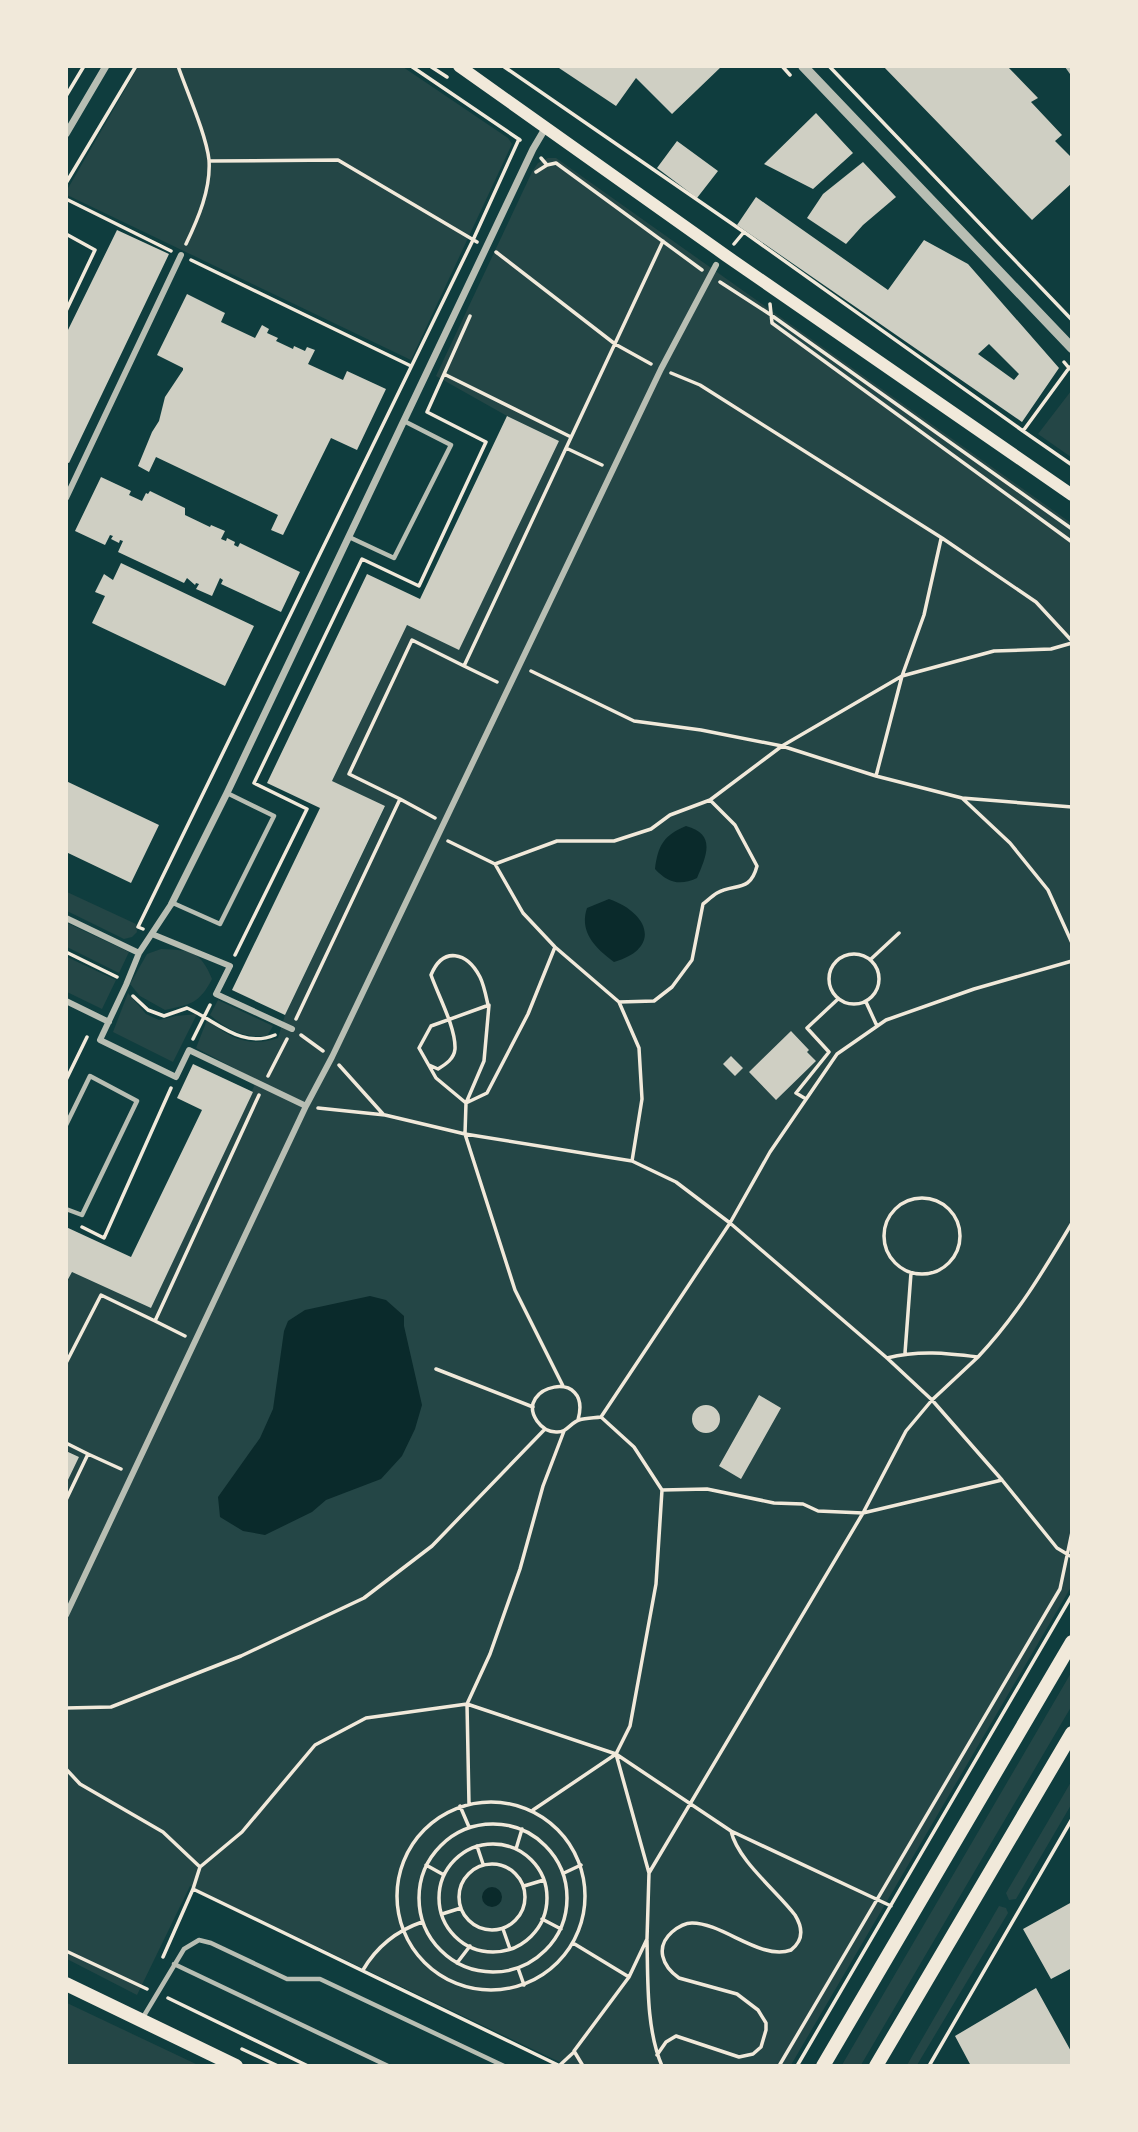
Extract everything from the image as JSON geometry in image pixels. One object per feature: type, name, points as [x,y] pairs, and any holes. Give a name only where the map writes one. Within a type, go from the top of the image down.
[{"type":"main road","points":[[459,66],[725,255],[1072,495]]},
{"type":"main road","points":[[823,2066],[1072,1642]]},
{"type":"main road","points":[[876,2066],[1072,1733]]},
{"type":"main road","points":[[66,1984],[236,2066]]},
{"type":"street","points":[[66,134],[106,66]]},
{"type":"street","points":[[803,66],[1072,348]]},
{"type":"street","points":[[306,1106],[189,1049],[176,1077],[100,1040],[127,985],[139,953],[172,903],[227,793],[533,149],[546,127]]},
{"type":"street","points":[[66,498],[181,255]]},
{"type":"street","points":[[66,1615],[306,1106],[332,1057],[612,470],[716,265]]},
{"type":"street","points":[[66,918],[139,953]]},
{"type":"street","points":[[152,934],[230,967],[216,994],[292,1028]]},
{"type":"street","points":[[66,1001],[109,1022]]},
{"type":"lane","points":[[1068,66],[1072,73]]},
{"type":"lane","points":[[348,537],[394,558],[451,445],[404,421]]},
{"type":"lane","points":[[172,903],[220,924],[274,816],[227,793]]},
{"type":"lane","points":[[66,1125],[90,1076],[137,1101],[82,1215],[66,1209]]},
{"type":"lane","points":[[141,2020],[184,1949],[199,1940],[211,1943],[287,1979],[320,1979],[504,2066]]},
{"type":"lane","points":[[174,1964],[388,2066]]},
{"type":"path","points":[[66,96],[84,66]]},
{"type":"path","points":[[66,183],[136,66]]},
{"type":"path","points":[[178,66],[209,161],[206,193],[181,255]]},
{"type":"path","points":[[411,66],[533,149],[547,165],[556,163],[710,275],[771,315],[1072,529]]},
{"type":"path","points":[[503,66],[1072,465]]},
{"type":"path","points":[[829,66],[1072,320]]},
{"type":"path","points":[[152,934],[138,927],[473,240],[519,139]]},
{"type":"path","points":[[209,161],[338,160],[473,240]]},
{"type":"path","points":[[66,199],[411,366]]},
{"type":"path","points":[[66,234],[95,250],[66,312]]},
{"type":"path","points":[[464,666],[663,241]]},
{"type":"path","points":[[495,864],[557,841],[614,841],[651,829],[670,815],[710,800],[782,746],[902,676],[993,651],[1051,649],[1072,642],[1036,602],[942,538],[700,385],[615,344],[499,254]]},
{"type":"path","points":[[770,302],[772,323],[1072,542]]},
{"type":"path","points":[[1023,431],[1069,368],[1072,370]]},
{"type":"path","points":[[444,374],[571,437]]},
{"type":"path","points":[[566,448],[612,470]]},
{"type":"path","points":[[876,776],[902,676],[924,615],[942,538]]},
{"type":"path","points":[[444,823],[349,774],[412,640],[509,688]]},
{"type":"path","points":[[520,665],[634,721],[701,730],[782,746],[876,776],[962,798],[1072,807]]},
{"type":"path","points":[[962,798],[1010,843],[1048,890],[1072,943]]},
{"type":"path","points":[[155,1321],[263,1085],[400,799]]},
{"type":"path","points":[[619,1002],[654,1001],[672,987],[692,960],[703,904],[718,892],[744,886],[754,878],[757,866],[734,825],[710,800]]},
{"type":"path","points":[[437,836],[495,864],[523,913],[555,947],[619,1002],[639,1048],[642,1099],[632,1161]]},
{"type":"path","points":[[871,959],[899,933]]},
{"type":"path","points":[[466,1103],[487,1093],[528,1014],[555,947]]},
{"type":"path","points":[[66,952],[119,977],[134,998],[148,1010],[164,1016],[187,1007],[204,1015],[224,1030],[252,1040],[266,1039],[292,1028]]},
{"type":"path","points":[[427,1065],[438,1069],[449,1062],[455,1050],[452,1031],[431,975],[437,962],[444,956],[454,954],[464,959],[480,976],[488,1005],[484,1061],[466,1103],[465,1134],[515,1290],[563,1386]]},
{"type":"path","points":[[847,954],[860,954],[871,959],[878,970],[879,982],[875,994],[866,1002],[854,1005],[841,1002],[832,994],[828,982],[829,970],[836,960],[847,954]]},
{"type":"path","points":[[578,1420],[601,1417],[730,1223],[770,1152],[836,1054],[886,1020],[974,989],[1072,961]]},
{"type":"path","points":[[189,1049],[216,994]]},
{"type":"path","points":[[806,1099],[796,1093],[829,1052],[807,1028],[838,999]]},
{"type":"path","points":[[866,1002],[877,1026]]},
{"type":"path","points":[[466,1103],[436,1078],[419,1048],[431,1026],[488,1005]]},
{"type":"path","points":[[66,1080],[97,1017]]},
{"type":"path","points":[[292,1028],[332,1057],[385,1115]]},
{"type":"path","points":[[79,1226],[104,1238],[176,1077]]},
{"type":"path","points":[[306,1106],[385,1115],[465,1134],[632,1161],[676,1182],[730,1223],[932,1400],[1057,1548],[1070,1555]]},
{"type":"path","points":[[934,1198],[953,1212],[961,1235],[954,1258],[935,1272],[911,1273],[891,1259],[883,1236],[891,1213],[909,1199],[934,1198]]},
{"type":"path","points":[[649,1873],[863,1513],[906,1431],[932,1400],[1000,1334],[1041,1276],[1072,1223]]},
{"type":"path","points":[[905,1353],[911,1273]]},
{"type":"path","points":[[66,1363],[101,1295],[196,1342]]},
{"type":"path","points":[[887,1358],[930,1351],[978,1357]]},
{"type":"path","points":[[436,1369],[533,1407]]},
{"type":"path","points":[[469,1804],[467,1704],[490,1654],[512,1593],[543,1486],[564,1432],[578,1420],[581,1410],[579,1399],[572,1390],[563,1386],[549,1386],[538,1394],[533,1407],[536,1420],[545,1429],[564,1432]]},
{"type":"path","points":[[533,1810],[616,1754],[630,1726],[656,1584],[662,1490],[634,1447],[601,1417]]},
{"type":"path","points":[[66,1708],[111,1707],[241,1656],[364,1598],[432,1546],[545,1429]]},
{"type":"path","points":[[66,1443],[133,1474]]},
{"type":"path","points":[[66,1500],[88,1454]]},
{"type":"path","points":[[662,1490],[707,1489],[774,1503],[803,1504],[818,1511],[863,1513],[1002,1480]]},
{"type":"path","points":[[779,2066],[1060,1589],[1070,1555],[1072,1532]]},
{"type":"path","points":[[797,2066],[1072,1595]]},
{"type":"path","points":[[193,1889],[200,1867],[242,1832],[314,1745],[366,1718],[467,1704],[616,1754],[731,1831],[891,1906]]},
{"type":"path","points":[[616,1754],[649,1873],[648,1995],[657,2055],[662,2066]]},
{"type":"path","points":[[66,1769],[80,1784],[163,1832],[200,1867]]},
{"type":"path","points":[[491,1801],[512,1803],[533,1810],[562,1833],[581,1865],[586,1891],[583,1918],[573,1943],[560,1961],[544,1975],[524,1985],[503,1990],[461,1986],[442,1977],[418,1956],[402,1928],[397,1892],[406,1855],[428,1826],[443,1814],[460,1807],[491,1801]]},
{"type":"path","points":[[460,1807],[469,1827]]},
{"type":"path","points":[[929,2066],[1072,1819]]},
{"type":"path","points":[[486,1823],[505,1824],[522,1829],[548,1846],[564,1872],[568,1901],[561,1929],[543,1953],[517,1968],[487,1972],[457,1963],[442,1952],[430,1938],[423,1922],[419,1893],[426,1865],[444,1842],[469,1827],[486,1823]]},
{"type":"path","points":[[516,1849],[522,1829]]},
{"type":"path","points":[[657,2055],[666,2042],[676,2036],[739,2057],[753,2054],[765,2039],[766,2023],[750,2003],[737,1994],[678,1978],[664,1964],[661,1955],[663,1944],[677,1928],[694,1923],[778,1953],[791,1950],[800,1940],[801,1925],[795,1915],[742,1854],[731,1831]]},
{"type":"path","points":[[503,1845],[516,1849],[533,1861],[544,1880],[547,1893],[542,1919],[529,1937],[510,1949],[496,1951],[470,1946],[453,1933],[442,1914],[439,1901],[444,1875],[458,1857],[477,1846],[503,1845]]},
{"type":"path","points":[[477,1846],[483,1865]]},
{"type":"path","points":[[426,1865],[444,1875]]},
{"type":"path","points":[[483,1865],[503,1865],[519,1877],[524,1886],[524,1907],[519,1916],[503,1929],[482,1929],[473,1924],[461,1908],[460,1887],[465,1877],[483,1865]]},
{"type":"path","points":[[564,1872],[581,1865]]},
{"type":"path","points":[[524,1886],[544,1880]]},
{"type":"path","points":[[442,1914],[461,1908]]},
{"type":"path","points":[[542,1919],[561,1929]]},
{"type":"path","points":[[363,1970],[373,1952],[402,1928],[423,1922]]},
{"type":"path","points":[[503,1929],[510,1949]]},
{"type":"path","points":[[560,2064],[575,2052],[629,1977],[647,1939]]},
{"type":"path","points":[[573,1943],[629,1977]]},
{"type":"path","points":[[457,1963],[470,1946]]},
{"type":"path","points":[[66,1951],[149,1990]]},
{"type":"path","points":[[517,1968],[524,1985]]},
{"type":"path","points":[[575,2052],[583,2066]]},
{"type":"shaded area","points":[[138,67],[403,67],[508,138],[512,144],[411,360],[67,195],[67,190]]},
{"type":"shaded area","points":[[548,158],[556,158],[1071,523],[1071,1587],[791,2065],[566,2065],[190,1886],[137,1995],[67,1959],[66,1484],[79,1457],[67,1451],[67,1283],[72,1272],[151,1308],[257,1080],[196,1048],[207,1020],[240,1040],[258,1042],[278,1038],[285,1015],[385,807],[332,781],[407,625],[459,649],[559,441],[507,416],[436,376],[532,172],[538,163]]},
{"type":"shaded area","points":[[1071,391],[1071,457],[1038,434]]},
{"type":"shaded area","points":[[686,826],[702,834],[706,854],[697,878],[674,882],[655,869],[656,861],[660,847],[667,837]]},
{"type":"shaded area","points":[[67,892],[136,924],[137,932],[124,939],[67,911]]},
{"type":"shaded area","points":[[609,899],[633,913],[641,921],[644,930],[644,940],[639,948],[614,962],[590,939],[585,925],[587,908]]},
{"type":"shaded area","points":[[67,923],[129,952],[119,973],[67,947]]},
{"type":"shaded area","points":[[161,949],[193,954],[199,957],[208,970],[212,979],[203,994],[193,1002],[165,1010],[140,996],[130,984],[147,954]]},
{"type":"shaded area","points":[[67,957],[116,980],[102,1009],[67,992]]},
{"type":"shaded area","points":[[128,993],[146,1014],[159,1020],[197,1014],[173,1062],[113,1032]]},
{"type":"shaded area","points":[[218,1000],[273,1026],[267,1036],[251,1036],[229,1029],[210,1015]]},
{"type":"shaded area","points":[[370,1296],[386,1300],[404,1316],[422,1405],[415,1429],[402,1456],[381,1479],[326,1500],[312,1512],[265,1535],[243,1531],[220,1517],[218,1497],[260,1438],[273,1409],[284,1331],[288,1321],[305,1310]]},
{"type":"shaded area","points":[[1071,1673],[1071,1707],[861,2065],[842,2065]]},
{"type":"shaded area","points":[[1071,1782],[1071,1805],[1016,1899],[1009,1900],[1006,1893]]},
{"type":"shaded area","points":[[488,1887],[496,1887],[502,1897],[496,1907],[488,1907],[482,1901],[482,1893]]},
{"type":"shaded area","points":[[999,1906],[1006,1908],[1008,1913],[917,2065],[907,2065]]},
{"type":"shaded area","points":[[67,2003],[198,2065],[67,2065]]},
{"type":"building","points":[[556,66],[722,66],[672,114],[636,78],[616,106]]},
{"type":"building","points":[[883,66],[1007,66],[1038,98],[1031,102],[1062,135],[1055,141],[1072,158],[1072,183],[1032,220]]},
{"type":"building","points":[[816,113],[853,153],[813,189],[764,164]]},
{"type":"building","points":[[677,141],[718,171],[697,198],[657,168]]},
{"type":"building","points":[[863,162],[896,197],[863,225],[846,244],[807,218],[823,194]]},
{"type":"building","points":[[756,197],[888,290],[924,240],[968,264],[1059,368],[1022,422],[737,225]],"holes":[[[989,344],[1019,374],[1014,380],[978,354]]]},
{"type":"building","points":[[117,230],[169,254],[69,463],[66,462],[66,334]]},
{"type":"building","points":[[187,294],[225,313],[221,322],[255,338],[262,325],[269,329],[267,333],[278,338],[276,341],[293,349],[294,346],[305,351],[307,347],[315,350],[308,364],[343,380],[347,371],[386,389],[357,450],[331,438],[283,535],[271,530],[278,515],[156,457],[149,472],[138,466],[159,421],[165,397],[183,370],[157,355]]},
{"type":"building","points":[[507,416],[559,441],[459,650],[407,625],[332,781],[385,806],[285,1015],[232,990],[320,808],[267,783],[367,574],[420,599]]},
{"type":"building","points":[[101,477],[131,491],[129,495],[142,501],[150,491],[185,508],[185,515],[225,531],[221,539],[226,541],[227,538],[238,547],[240,543],[300,572],[281,612],[221,584],[223,580],[220,578],[212,596],[196,589],[199,584],[195,585],[187,578],[184,583],[118,552],[123,541],[120,540],[119,543],[111,539],[113,536],[110,535],[105,545],[75,531]]},
{"type":"building","points":[[121,563],[254,626],[225,686],[92,623],[105,596],[95,592],[104,574],[113,580]]},
{"type":"building","points":[[66,781],[159,825],[131,883],[66,852]]},
{"type":"building","points":[[791,1031],[816,1061],[776,1100],[749,1072]]},
{"type":"building","points":[[731,1056],[743,1068],[735,1076],[723,1064]]},
{"type":"building","points":[[193,1064],[253,1092],[151,1308],[72,1272],[66,1283],[66,1227],[131,1257],[202,1110],[177,1098]]},
{"type":"building","points":[[759,1395],[781,1408],[741,1479],[719,1466]]},
{"type":"building","points":[[706,1405],[716,1409],[720,1419],[716,1429],[706,1433],[696,1429],[692,1419],[696,1409]]},
{"type":"building","points":[[66,1451],[79,1457],[66,1484]]},
{"type":"building","points":[[1072,1902],[1072,1968],[1051,1979],[1023,1929]]},
{"type":"building","points":[[1036,1988],[1072,2053],[1072,2066],[971,2066],[955,2036]]}]
